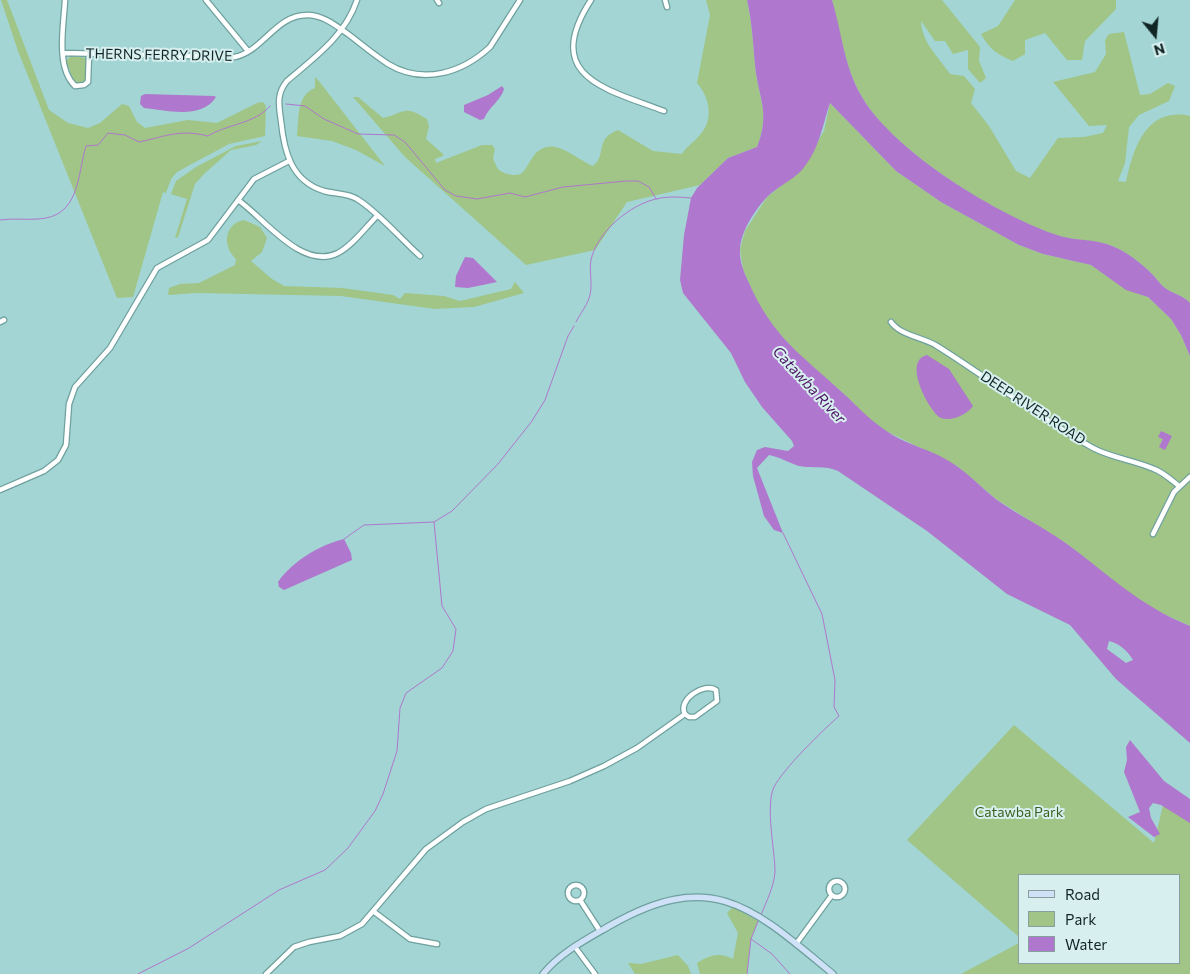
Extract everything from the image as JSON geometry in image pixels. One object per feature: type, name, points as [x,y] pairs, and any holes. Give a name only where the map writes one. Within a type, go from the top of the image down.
[{"type":"street","points":[[65,0],[64,63],[71,81],[78,86],[86,84],[89,79],[90,54]]},
{"type":"street","points":[[206,0],[248,51]]},
{"type":"street","points":[[357,0],[342,30],[326,48],[287,81],[280,94],[278,103],[283,142],[289,162],[299,176],[312,186],[353,197],[377,216],[420,256]]},
{"type":"street","name":"THERNS FERRY DRIVE","points":[[64,53],[229,58],[240,56],[285,22],[301,16],[322,18],[342,30],[388,64],[401,70],[416,74],[440,74],[467,65],[483,54],[494,41],[520,0]]},
{"type":"street","points":[[591,0],[574,30],[573,46],[584,75],[596,85],[664,111]]},
{"type":"street","points":[[665,0],[667,7]]},
{"type":"street","points":[[0,490],[44,472],[58,460],[66,445],[69,404],[75,388],[110,348],[153,273],[162,264],[208,240],[254,179],[289,162]]},
{"type":"street","points":[[238,200],[287,241],[304,253],[316,256],[329,256],[342,250],[377,216]]},
{"type":"street","name":"DEEP RIVER ROAD","points":[[891,322],[902,332],[931,342],[957,358],[1020,402],[1094,448],[1121,460],[1156,469],[1178,486]]},
{"type":"street","points":[[1153,534],[1178,486],[1190,476]]},
{"type":"street","points":[[711,687],[716,690],[718,698],[714,704],[695,717],[689,717],[685,714],[682,707],[684,702],[704,688],[711,687]]},
{"type":"street","points":[[266,974],[294,947],[340,936],[354,930],[426,850],[463,822],[486,809],[570,781],[604,766],[637,748],[685,714]]},
{"type":"street","points":[[796,944],[832,895]]},
{"type":"street","points":[[543,974],[563,954],[600,931],[642,908],[678,898],[723,901],[756,915],[833,974]]},
{"type":"street","points":[[580,900],[600,931]]},
{"type":"street","points":[[373,911],[410,939],[436,944]]},
{"type":"street","points":[[575,946],[595,974]]},
{"type":"street","points":[[273,966],[273,974]]},
{"type":"green space","points":[[1,0],[7,0],[49,110],[68,123],[88,128],[100,123],[122,104],[129,106],[137,122],[145,128],[188,120],[217,123],[257,103],[263,102],[266,106],[265,136],[229,144],[177,172],[171,179],[166,193],[163,192],[133,297],[117,298],[18,51]]},
{"type":"green space","points":[[706,0],[747,0],[763,115],[761,135],[757,147],[728,158],[700,185],[627,202],[595,250],[526,265],[405,157],[353,97],[358,97],[383,118],[408,111],[419,114],[427,119],[429,126],[426,139],[443,154],[443,156],[435,159],[436,163],[482,145],[492,145],[495,149],[493,158],[498,169],[510,175],[518,175],[523,172],[538,151],[552,146],[564,150],[593,166],[597,162],[606,138],[618,130],[653,151],[682,154],[703,131],[708,118],[708,103],[697,83],[710,15]]},
{"type":"green space","points":[[832,0],[942,0],[980,47],[979,61],[986,78],[980,83],[968,69],[968,50],[953,54],[945,41],[935,41],[921,21],[927,43],[950,74],[964,76],[975,89],[971,103],[989,126],[1016,171],[1030,178],[1058,138],[1084,137],[1103,133],[1107,125],[1089,126],[1053,82],[1095,72],[1106,54],[1105,40],[1109,34],[1124,32],[1140,95],[1150,94],[1168,83],[1175,86],[1169,101],[1139,115],[1129,127],[1125,163],[1118,181],[1126,182],[1133,156],[1144,132],[1163,117],[1175,115],[1190,116],[1190,303],[1165,288],[1143,266],[1123,251],[1106,244],[1056,235],[1032,226],[977,197],[949,179],[897,139],[877,118],[856,86],[844,50]]},
{"type":"green space","points":[[1015,0],[1116,0],[1116,9],[1085,41],[1082,60],[1067,60],[1045,33],[1025,40],[1025,54],[1013,61],[994,51],[981,34],[998,26]]},
{"type":"green space","points":[[71,56],[87,58],[87,77],[81,84],[74,82],[67,63]]},
{"type":"green space","points":[[315,77],[385,166],[356,150],[332,141],[297,136],[301,102],[309,91],[315,88]]},
{"type":"green space","points":[[830,103],[896,171],[941,202],[1019,245],[1043,254],[1091,265],[1126,289],[1148,297],[1171,319],[1181,335],[1190,356],[1190,626],[1155,610],[1129,593],[1067,544],[996,499],[957,466],[886,431],[863,414],[844,394],[800,356],[768,321],[757,303],[743,269],[740,249],[745,231],[767,197],[800,171],[824,131]]},
{"type":"green space","points":[[262,141],[256,145],[231,150],[195,184],[178,237],[175,238],[187,199],[171,194],[176,181],[196,167],[236,146]]},
{"type":"green space","points":[[244,220],[260,227],[267,238],[262,252],[251,261],[272,279],[284,286],[342,288],[393,295],[400,299],[405,293],[444,296],[460,301],[511,289],[515,282],[524,293],[474,307],[435,309],[341,296],[197,293],[168,295],[169,288],[180,284],[199,283],[235,265],[236,259],[229,248],[227,236],[232,226]]},
{"type":"green space","name":"Catawba Park","points":[[1014,725],[1154,843],[1164,801],[1190,814],[1190,974],[961,974],[1018,944],[1018,964],[1180,964],[1180,874],[1018,874],[1018,936],[907,840]]},
{"type":"green space","points":[[733,907],[758,921],[751,939],[747,974],[700,974],[697,963],[706,958],[719,955],[733,959],[738,933],[727,913]]},
{"type":"green space","points":[[678,955],[688,966],[691,974],[635,974],[628,963],[641,964]]},
{"type":"water","name":"Catawba River","points":[[747,0],[832,0],[847,62],[856,86],[877,118],[898,139],[951,180],[1008,214],[1060,236],[1100,242],[1123,251],[1143,266],[1165,288],[1190,303],[1190,356],[1181,335],[1171,319],[1148,297],[1126,290],[1091,265],[1043,254],[1019,245],[941,202],[896,171],[830,103],[812,155],[797,175],[771,193],[762,202],[746,228],[740,249],[741,262],[747,279],[768,318],[802,356],[874,422],[903,440],[949,461],[997,500],[1059,538],[1140,599],[1172,618],[1190,626],[1190,743],[1116,679],[1070,625],[1007,594],[927,531],[838,471],[828,468],[799,466],[769,455],[757,468],[783,533],[774,530],[764,516],[753,476],[752,462],[757,450],[765,447],[788,451],[794,446],[792,441],[762,407],[745,382],[731,353],[683,293],[680,280],[684,235],[691,198],[697,188],[728,158],[757,147],[761,135],[763,114],[755,65]],"holes":[[[1109,641],[1123,648],[1133,660],[1126,663],[1107,649]]]},
{"type":"water","points":[[502,86],[504,89],[503,93],[484,119],[480,120],[464,112],[464,105],[488,95]]},
{"type":"water","points":[[145,94],[216,97],[202,109],[183,112],[144,108],[140,104],[141,96]]},
{"type":"water","points":[[465,257],[473,258],[497,282],[468,288],[455,287],[456,276]]},
{"type":"water","points":[[927,355],[949,369],[973,406],[967,412],[954,418],[945,419],[936,414],[931,407],[925,398],[917,377],[917,367],[920,359]]},
{"type":"water","points":[[1161,431],[1172,436],[1165,450],[1159,447],[1163,439],[1158,437]]},
{"type":"water","points":[[344,539],[351,553],[352,560],[284,590],[279,587],[278,582],[284,574],[307,555],[325,545]]},
{"type":"water","points":[[1130,740],[1164,781],[1190,799],[1190,823],[1161,805],[1153,803],[1149,808],[1151,818],[1160,834],[1154,837],[1128,817],[1140,812],[1124,772],[1127,760],[1126,747]]},
{"type":"waterway","points":[[286,104],[305,106],[324,119],[358,134],[394,135],[405,142],[445,190],[456,196],[477,199],[510,193],[525,197],[563,187],[638,181],[649,187],[656,199]]},
{"type":"waterway","points":[[0,220],[52,217],[62,211],[74,193],[86,146],[98,145],[108,133],[125,135],[139,142],[181,133],[208,136],[257,117],[270,106]]},
{"type":"waterway","points":[[576,322],[590,295],[590,265],[592,256],[596,246],[609,228],[626,213],[646,202],[665,197],[691,198]]},
{"type":"waterway","points":[[344,539],[364,525],[434,522],[452,511],[498,464],[532,421],[545,400],[568,336],[574,326]]},
{"type":"waterway","points":[[138,974],[189,948],[279,890],[325,870],[348,848],[375,811],[383,794],[397,751],[400,708],[406,693],[442,668],[453,651],[456,629],[442,606],[434,522]]},
{"type":"waterway","points":[[761,915],[775,872],[770,816],[771,795],[774,787],[794,760],[839,716],[834,707],[835,680],[822,614],[783,533]]},
{"type":"waterway","points":[[747,974],[751,939],[759,919]]},
{"type":"waterway","points":[[751,939],[772,954],[790,974]]}]
